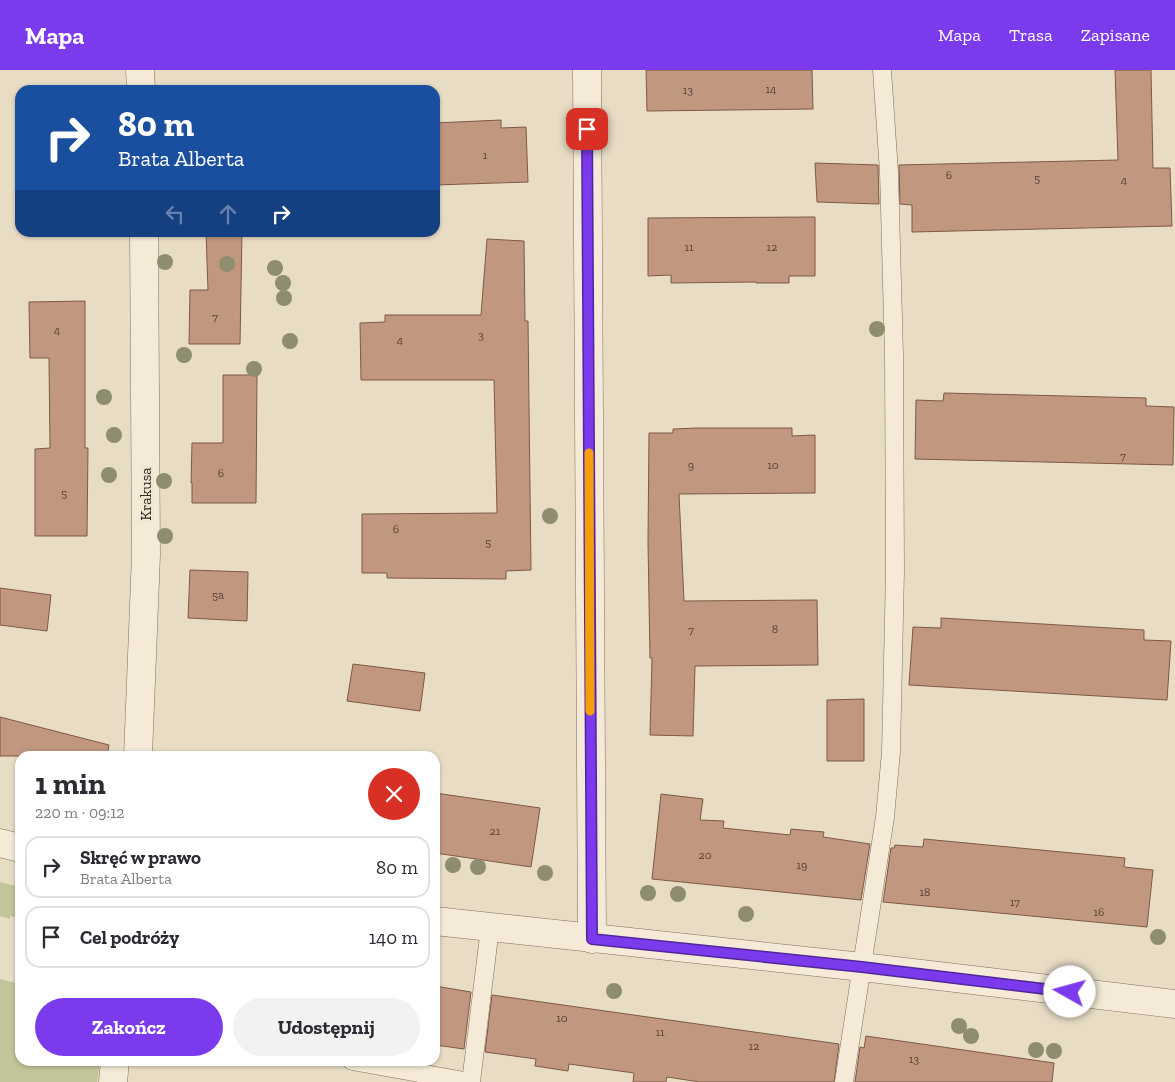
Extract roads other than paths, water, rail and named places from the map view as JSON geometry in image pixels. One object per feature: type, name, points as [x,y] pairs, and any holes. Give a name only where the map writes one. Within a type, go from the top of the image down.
[{"type":"street","points":[[140,70],[141,85]]},
{"type":"street","points":[[587,70],[592,939]]},
{"type":"street","name":"Krakusa","points":[[138,751],[146,556],[144,237]]},
{"type":"street","points":[[0,843],[15,847]]},
{"type":"street","points":[[440,922],[862,967],[1175,1004]]},
{"type":"street","points":[[113,1082],[115,1066]]},
{"type":"lane","points":[[844,1082],[884,817],[891,752],[895,571],[894,356],[889,172],[882,70]]},
{"type":"lane","points":[[380,1066],[471,1082],[490,928]]}]
